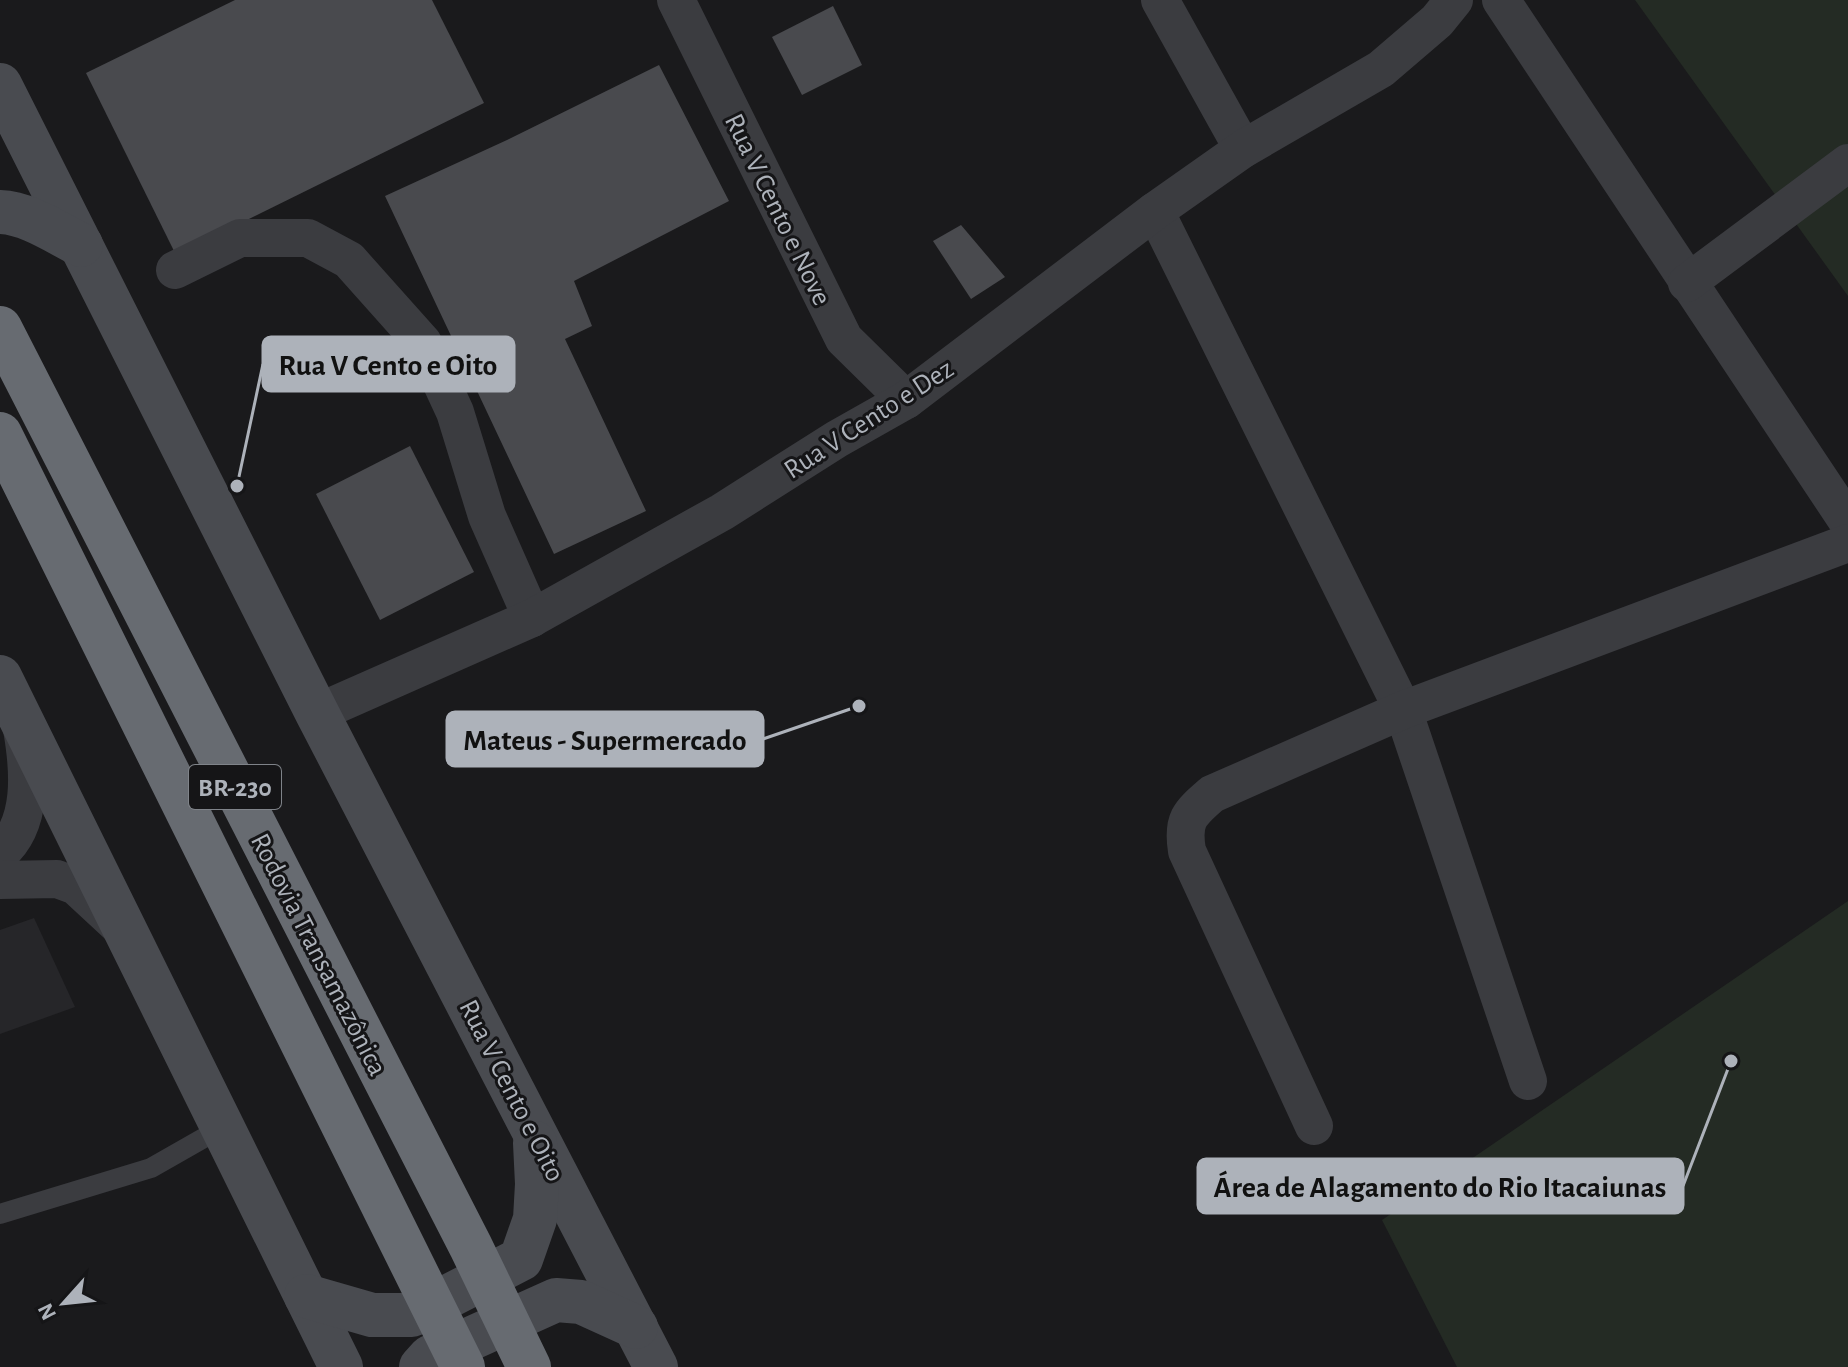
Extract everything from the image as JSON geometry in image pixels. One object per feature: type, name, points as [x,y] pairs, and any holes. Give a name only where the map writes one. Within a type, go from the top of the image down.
[{"type":"highway","name":"Rodovia Transamazônica","points":[[0,328],[471,1247],[520,1349]]},
{"type":"highway","name":"Rodovia Transamazônica","points":[[0,434],[418,1278],[448,1364]]},
{"type":"main road","name":"Rua V Cento e Oito","points":[[0,85],[317,713],[656,1367]]},
{"type":"main road","points":[[0,212],[9,212],[36,222],[81,245]]},
{"type":"main road","points":[[0,677],[341,1367]]},
{"type":"main road","points":[[306,1296],[372,1315],[412,1315],[521,1259],[535,1219],[534,1130]]},
{"type":"main road","points":[[448,1364],[430,1357],[556,1300],[581,1302],[636,1327]]},
{"type":"street","name":"Rua V Cento e Nove","points":[[676,0],[844,339],[906,400]]},
{"type":"street","points":[[1160,0],[1243,149]]},
{"type":"street","name":"Rua V Cento e Dez","points":[[317,713],[532,618],[722,512],[837,439],[906,400],[1155,211],[1243,149],[1381,69],[1437,21],[1454,0]]},
{"type":"street","points":[[1501,0],[1848,522]]},
{"type":"street","points":[[1687,283],[1848,163]]},
{"type":"street","points":[[1155,211],[1403,710],[1528,1081]]},
{"type":"street","points":[[175,270],[240,238],[308,238],[349,260],[423,343],[455,412],[487,516],[532,618]]},
{"type":"street","points":[[1314,1126],[1187,851],[1184,833],[1189,814],[1212,794],[1403,710],[1848,543]]},
{"type":"street","points":[[0,853],[16,836],[23,815],[28,762],[20,718]]},
{"type":"street","points":[[0,880],[57,879],[76,886],[126,932]]},
{"type":"lane","points":[[0,1214],[151,1168],[223,1127]]},
{"type":"shaded area","points":[[1635,0],[1848,0],[1848,296]]},
{"type":"shaded area","points":[[1848,901],[1848,1367],[1457,1367],[1382,1220]]},
{"type":"shaded area","points":[[34,918],[75,1007],[0,1034],[0,930]]},
{"type":"building","points":[[235,0],[432,0],[484,103],[176,255],[86,73]]},
{"type":"building","points":[[833,6],[862,65],[802,95],[772,37]]},
{"type":"building","points":[[659,65],[729,201],[574,281],[592,326],[565,339],[646,511],[554,554],[385,196]]},
{"type":"building","points":[[961,225],[1005,277],[971,299],[933,241]]},
{"type":"building","points":[[410,446],[474,572],[380,620],[316,494]]},
{"type":"place","name":"Rua V Cento e Oito","points":[[237,486]]},
{"type":"place","name":"Mateus - Supermercado","points":[[859,706]]},
{"type":"place","name":"Área de Alagamento do Rio Itacaiunas","points":[[1731,1061]]}]
